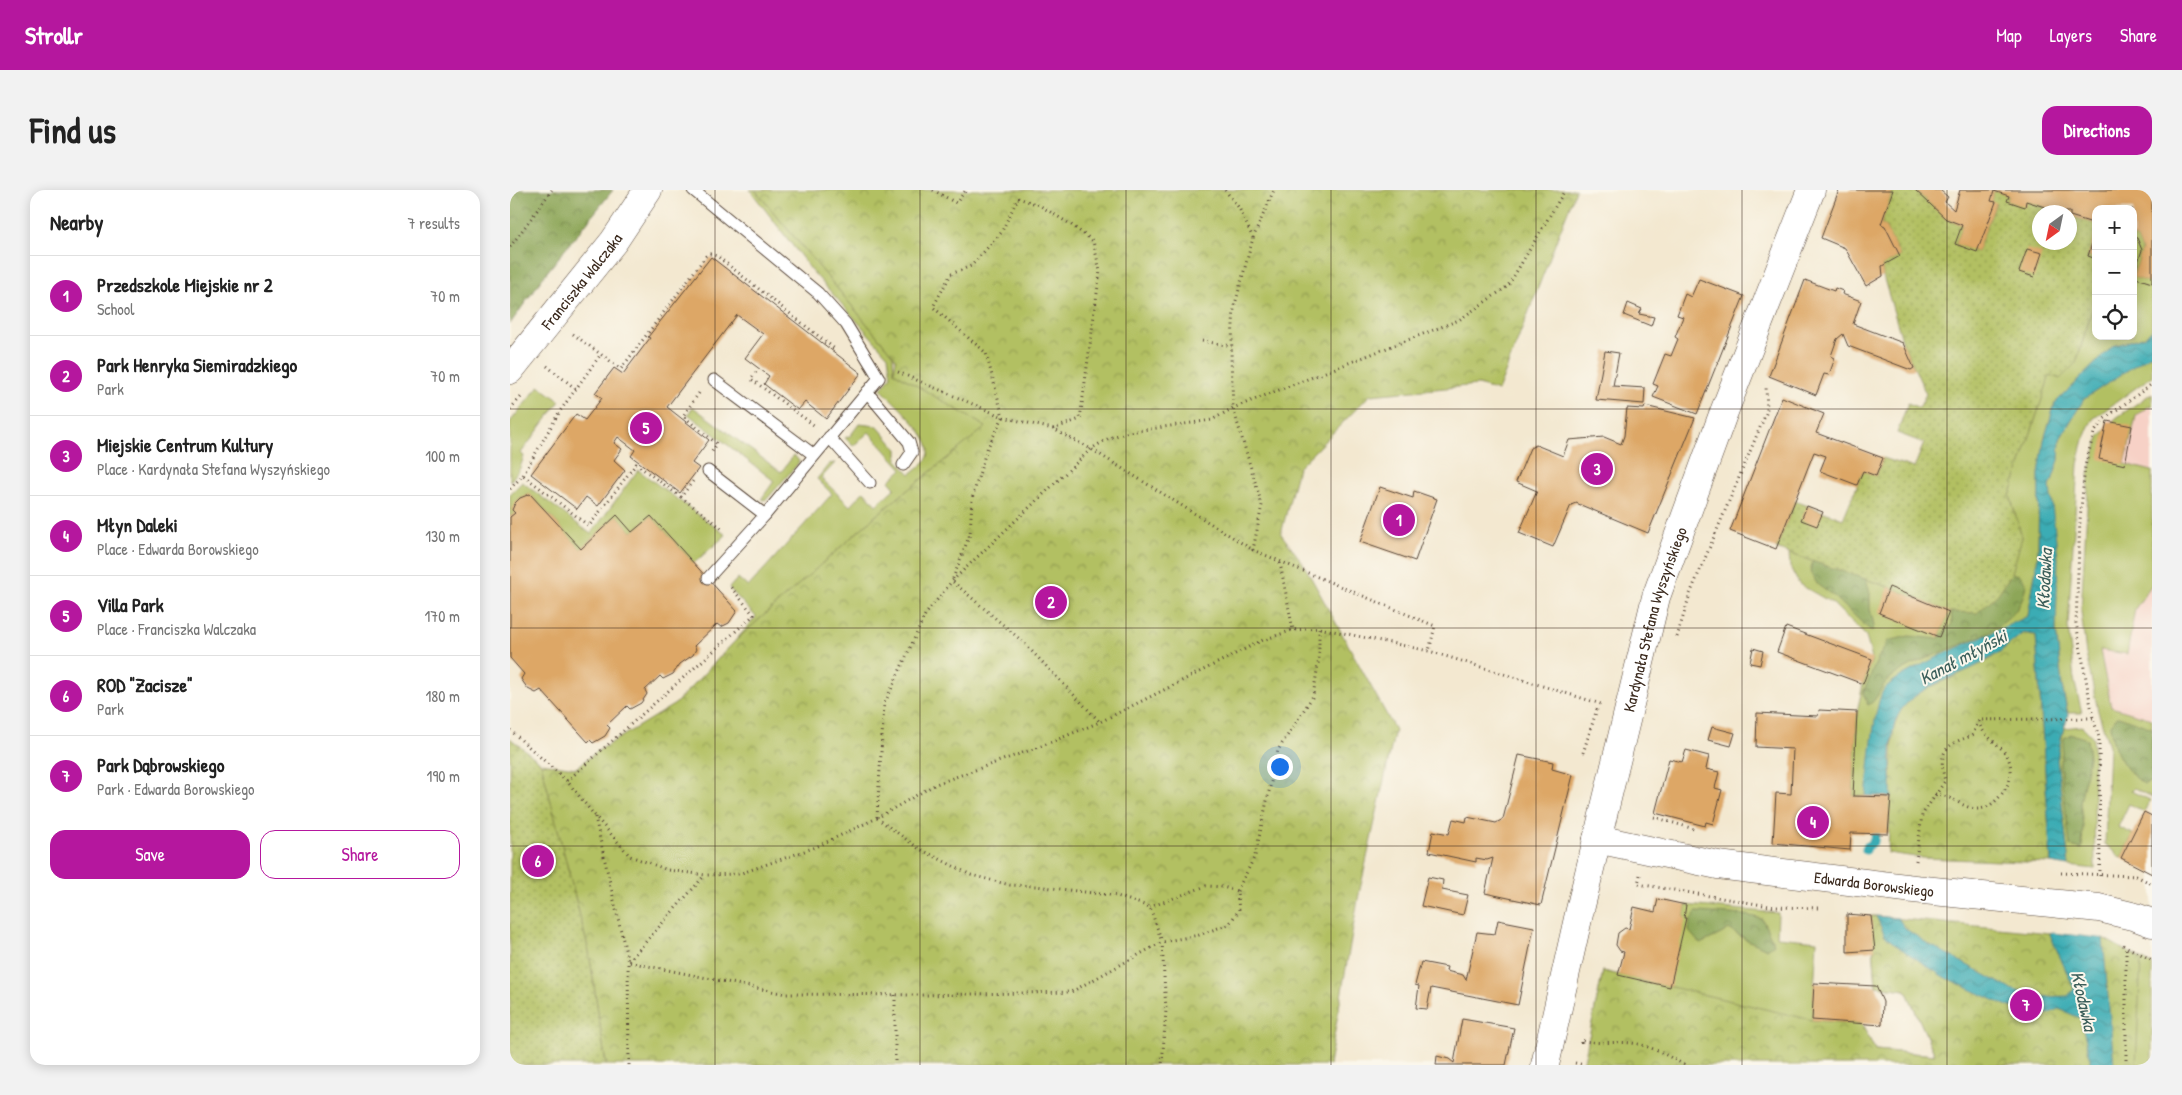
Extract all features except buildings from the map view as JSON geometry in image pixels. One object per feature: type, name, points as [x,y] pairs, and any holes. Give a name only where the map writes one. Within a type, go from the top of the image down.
[{"type":"main road","name":"Franciszka Walczaka","points":[[510,370],[614,241],[648,190]]},
{"type":"main road","name":"Kardynała Stefana Wyszyńskiego","points":[[1545,1065],[1597,839],[1656,597],[1722,417],[1811,190]]},
{"type":"main road","name":"Edwarda Borowskiego","points":[[1597,839],[1718,865],[2030,902],[2099,908],[2152,922]]},
{"type":"lane","points":[[692,190],[818,293],[846,324],[878,378],[765,515],[712,575]]},
{"type":"lane","points":[[709,383],[814,455]]},
{"type":"lane","points":[[867,392],[909,442],[912,452],[904,465]]},
{"type":"lane","points":[[829,437],[870,483]]},
{"type":"lane","points":[[707,466],[765,515]]},
{"type":"path","points":[[510,248],[552,190]]},
{"type":"path","points":[[933,190],[956,203],[966,190]]},
{"type":"path","points":[[1225,190],[1238,208],[1253,238]]},
{"type":"path","points":[[1253,550],[1262,505],[1233,408],[1232,346],[1234,308],[1253,238],[1274,190]]},
{"type":"path","points":[[877,818],[884,705],[925,615],[952,581],[1091,449],[1109,438],[1129,432],[1212,420],[1233,408],[1459,320],[1508,286],[1564,190]]},
{"type":"path","points":[[952,581],[970,534],[972,499],[986,451],[1003,417],[986,353],[933,307],[951,274],[971,266],[1001,233],[1018,198],[1039,205],[1093,241],[1100,271],[1080,419],[1053,429]]},
{"type":"path","points":[[572,334],[621,369],[706,256],[710,254],[717,256],[842,354]]},
{"type":"path","points":[[1202,342],[1232,346]]},
{"type":"path","points":[[510,489],[523,475],[560,411],[601,354]]},
{"type":"path","points":[[868,360],[1003,417],[1053,429],[1091,449],[1253,550],[1435,626],[1428,651]]},
{"type":"path","points":[[547,365],[576,389]]},
{"type":"path","points":[[756,372],[751,379],[820,429]]},
{"type":"path","points":[[707,466],[717,444],[683,416],[709,383]]},
{"type":"path","points":[[1677,638],[1690,594],[1767,411],[1766,383]]},
{"type":"path","points":[[2152,384],[2104,418],[2098,425],[2089,449],[2085,466],[2080,520],[2076,623],[2093,718],[2099,738],[2100,876],[2136,876],[2152,884]]},
{"type":"path","points":[[523,475],[589,526],[636,464],[729,534]]},
{"type":"path","points":[[681,497],[696,477]]},
{"type":"path","points":[[1280,562],[1293,630]]},
{"type":"path","points":[[567,781],[754,615],[712,575]]},
{"type":"path","points":[[952,581],[1022,640],[1100,722]]},
{"type":"path","points":[[510,730],[567,781],[630,856],[668,870],[705,875],[739,874],[779,862],[816,847],[877,818],[936,784],[1039,747],[1100,722],[1263,640],[1293,630],[1319,628],[1428,651],[1628,712]]},
{"type":"path","points":[[628,962],[786,994],[895,995],[1070,992],[1162,942],[1199,934],[1229,924],[1239,910],[1237,891],[1255,856],[1278,750],[1313,696],[1319,658],[1319,628]]},
{"type":"path","points":[[1979,720],[2093,718]]},
{"type":"path","points":[[1906,888],[1922,815],[1945,782],[1941,764],[1946,747],[1958,740],[1972,736],[1979,720]]},
{"type":"path","points":[[1936,794],[1946,795],[1971,808],[1982,808],[1992,804],[2006,788],[2011,778],[2010,764],[2005,753],[1981,730],[1979,720]]},
{"type":"path","points":[[595,816],[628,962],[629,1065]]},
{"type":"path","points":[[877,818],[918,848],[971,875],[1010,885],[1036,886],[1117,896],[1150,907],[1206,886],[1223,887],[1237,891]]},
{"type":"path","points":[[628,962],[705,875]]},
{"type":"path","points":[[1150,907],[1162,942],[1166,1010],[1162,1065]]},
{"type":"path","points":[[2126,1065],[2126,946],[2152,960]]},
{"type":"path","points":[[895,995],[895,1065]]},
{"type":"path","points":[[1580,1048],[1581,1040],[1644,1045],[1685,1065]]},
{"type":"path","points":[[1576,1063],[1578,1056]]},
{"type":"shaded area","points":[[2152,392],[2152,795],[2098,711],[2086,654],[2081,611],[2089,474],[2099,459],[2107,421],[2116,418]]},
{"type":"green space","points":[[510,190],[613,190],[547,272],[510,324]]},
{"type":"green space","points":[[750,190],[755,190],[893,355],[894,372],[987,427],[879,513],[735,641],[756,617],[729,588],[738,578],[748,587],[832,494],[817,479],[829,464],[835,463],[821,478],[850,506],[864,491],[876,505],[895,488],[889,481],[902,469],[869,432],[853,446],[845,438],[850,436],[859,424],[877,426],[897,449],[897,460],[910,474],[926,461],[929,454],[923,435],[881,389],[891,376],[888,356],[812,271]]},
{"type":"green space","points":[[755,190],[1576,190],[1498,391],[1478,385],[1370,395],[1298,468],[1281,534],[1303,563],[1395,730],[1359,894],[1329,1065],[606,1065],[589,952],[541,763],[576,768],[596,752],[675,704],[735,641],[879,513],[986,427],[894,372],[896,359],[893,355]]},
{"type":"green space","points":[[1893,190],[1915,190],[1946,219],[1962,225],[1955,244],[1977,252],[1996,203],[1991,201],[1994,191],[2009,196],[2007,201],[2025,206],[2026,201],[2038,205],[2032,205],[2032,250],[2077,250],[2077,218],[2092,223],[2092,244],[2088,256],[2092,258],[2092,310],[2076,363],[2060,379],[2050,375],[2010,496],[2022,537],[2012,573],[1998,594],[1977,613],[1949,612],[1889,587],[1776,549],[1795,501],[1843,519],[1863,471],[1876,476],[1883,458],[1914,468],[1924,443],[1897,433],[1908,403],[1919,408],[1926,394],[1903,343],[1883,276],[1882,266],[1900,256],[1885,226],[1881,224]]},
{"type":"green space","points":[[2137,238],[2142,250],[2137,264]]},
{"type":"green space","points":[[2137,278],[2152,283],[2152,329],[2146,336],[2137,339]]},
{"type":"green space","points":[[2092,310],[2092,340],[2133,340],[2113,346],[2055,403],[2044,440],[2039,474],[2038,556],[2028,616],[2001,630],[1878,707],[1866,796],[1853,796],[1857,712],[1863,684],[1872,659],[1866,636],[1832,603],[1799,584],[1790,567],[1789,553],[1889,587],[1939,637],[1949,612],[1977,613],[2022,537],[2010,496],[2050,374],[2076,363]]},
{"type":"green space","points":[[2152,354],[2152,376],[2093,419],[2085,435],[2078,464],[2068,626],[2074,679],[2082,713],[2068,713],[2062,686],[2056,629],[2050,487],[2059,460],[2060,439],[2084,399]]},
{"type":"green space","points":[[539,386],[560,401],[521,453],[524,456],[520,468],[510,482],[510,422]]},
{"type":"green space","points":[[2152,393],[2152,407],[2147,407],[2136,416],[2125,464],[2152,471],[2152,584],[2135,609],[2127,654],[2100,650],[2111,707],[2152,719],[2152,797],[2134,788],[2131,791],[2150,800],[2144,812],[2129,804],[2118,827],[2133,834],[2121,858],[2105,844],[2109,746],[2098,711],[2086,654],[2081,611],[2089,474],[2099,437],[2116,418]]},
{"type":"green space","points":[[693,407],[781,472],[794,455],[799,461],[797,465],[767,499],[763,500],[762,498],[774,481],[688,414]]},
{"type":"green space","points":[[638,470],[726,535],[694,563],[651,516],[632,532],[617,515],[581,549],[530,494],[520,498],[515,503],[515,513],[510,517],[510,494],[522,482],[591,534]]},
{"type":"green space","points":[[1816,548],[1864,572],[1870,593],[1873,630],[1870,630],[1835,597],[1818,585],[1810,572]]},
{"type":"green space","points":[[2004,572],[2020,575],[2026,583],[2021,602],[2011,616],[1979,637],[1919,661],[1902,670],[1887,681],[1874,700],[1868,705],[1863,693],[1878,658],[1888,641],[1909,636],[1938,639],[1952,624],[1951,603]]},
{"type":"green space","points":[[2023,633],[2036,635],[2051,863],[1923,858],[1888,853],[1893,731],[1899,712],[1907,702],[1924,690],[1989,660]]},
{"type":"green space","points":[[2118,716],[2152,728],[2152,781],[2144,784],[2130,772],[2120,759],[2111,734],[2110,725]]},
{"type":"green space","points":[[2082,726],[2093,737],[2095,869],[2069,866],[2057,759],[2064,728]]},
{"type":"green space","points":[[2071,734],[2087,739],[2089,757],[2080,803],[2083,825],[2082,849],[2070,846],[2060,765],[2064,738]]},
{"type":"green space","points":[[510,738],[541,763],[589,952],[606,1065],[510,1065]]},
{"type":"green space","points":[[1686,905],[1778,913],[1777,937],[1817,941],[1812,1020],[1862,1024],[1875,1050],[1935,1055],[1906,990],[1876,986],[1871,916],[1876,916],[1885,936],[2090,1065],[1589,1037],[1603,971],[1618,975],[1685,918]]},
{"type":"green space","points":[[1696,912],[1746,915],[1762,919],[1774,944],[1767,949],[1729,929],[1700,944],[1689,931],[1690,922]]},
{"type":"green space","points":[[1871,916],[2103,938],[2141,959],[2136,1065],[1583,1065],[1603,971],[1812,1020],[1862,1024],[1875,1050],[1935,1055],[1906,990],[1876,986]]},
{"type":"green space","points":[[2133,954],[2152,965],[2152,1065],[2130,1065]]},
{"type":"water","name":"Kłodawka","points":[[2152,329],[2152,354],[2084,399],[2060,439],[2059,460],[2050,487],[2058,558],[2056,629],[2062,686],[2068,716],[2057,759],[2069,866],[2051,863],[2036,635],[2023,633],[1989,659],[1931,686],[1906,704],[1898,717],[1893,732],[1891,797],[1866,796],[1874,726],[1883,691],[1907,673],[1927,662],[2028,616],[2038,556],[2039,474],[2044,440],[2055,403],[2113,346],[2146,336]]},
{"type":"water","name":"Kłodawka","points":[[1876,916],[1898,918],[1906,929],[1925,942],[2011,989],[2037,997],[2068,996],[2074,989],[2049,932],[2103,938],[2114,1065],[2090,1065],[2090,1056],[2080,1018],[2059,1009],[2048,1014],[2024,1012],[1942,976],[1885,936]]},
{"type":"pier","points":[[2049,930],[2102,936],[2103,938],[2049,932]]},
{"type":"waterway","name":"Kanał młyński","points":[[1866,850],[1874,841],[1875,834]]},
{"type":"place","name":"Villa Park","points":[[646,428]]},
{"type":"place","name":"Miejskie Centrum Kultury","points":[[1597,469]]},
{"type":"place","name":"Przedszkole Miejskie nr 2","points":[[1399,520]]},
{"type":"place","name":"Park Henryka Siemiradzkiego","points":[[1051,602]]},
{"type":"place","name":"Młyn Daleki","points":[[1813,822]]},
{"type":"place","name":"ROD \"Zacisze\"","points":[[538,861]]},
{"type":"place","name":"Park Dąbrowskiego","points":[[2026,1005]]}]
